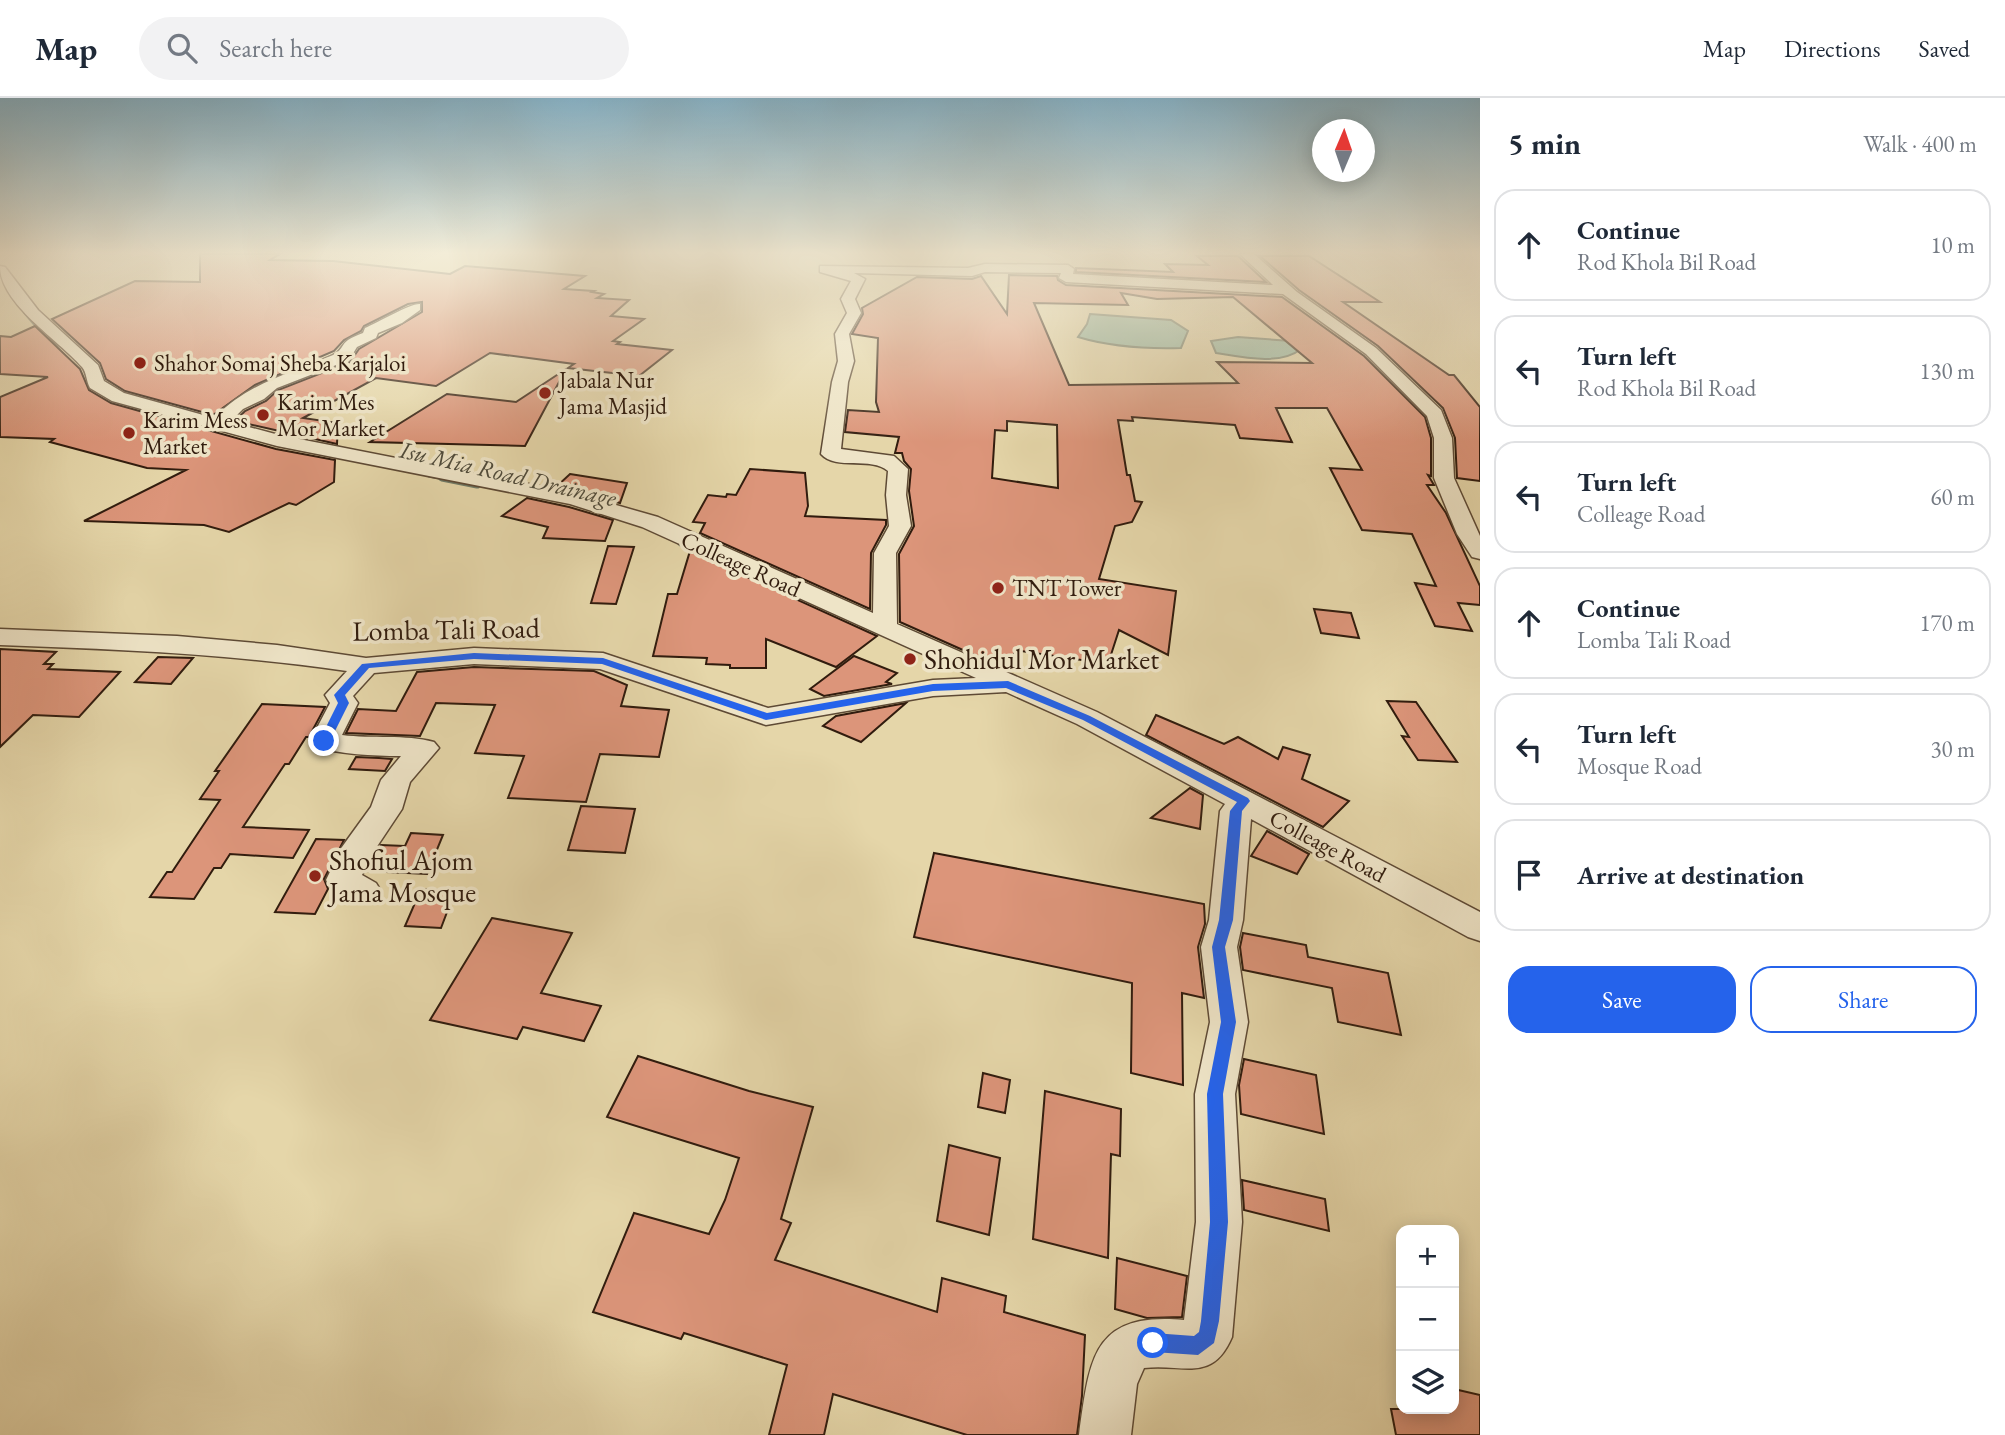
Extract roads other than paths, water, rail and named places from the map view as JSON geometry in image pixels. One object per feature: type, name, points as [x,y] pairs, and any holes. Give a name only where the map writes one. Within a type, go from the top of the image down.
[{"type":"street","name":"Colleage Road","points":[[37,316],[92,368],[96,384],[118,397],[277,440],[573,499],[650,522],[1087,718],[1480,928]]},
{"type":"street","points":[[217,425],[237,405],[258,395],[271,384],[344,357],[352,344],[371,335],[370,331],[402,316]]},
{"type":"street","points":[[852,316],[842,334],[846,361],[839,382],[831,454],[887,460],[898,469],[896,495],[900,526],[885,553],[885,628]]},
{"type":"street","points":[[1324,316],[1371,351],[1435,414],[1443,438],[1444,478],[1468,534],[1480,552]]},
{"type":"street","name":"Lomba Tali Road","points":[[0,637],[177,644],[366,666],[474,656],[603,661],[766,717],[933,688],[1008,684]]},
{"type":"street","points":[[364,891],[343,880],[354,855],[386,809],[396,780],[424,748],[364,747],[324,741],[344,703],[339,695],[366,666]]},
{"type":"street","points":[[1105,1435],[1116,1362],[1125,1351],[1136,1345],[1153,1343],[1198,1345],[1207,1337],[1219,1222],[1215,1094],[1229,1022],[1219,947],[1226,920],[1236,811],[1244,801]]},
{"type":"waterway","name":"Isu Mia Road Drainage","points":[[29,316],[42,332],[72,354],[69,352]]},
{"type":"waterway","name":"Isu Mia Road Drainage","points":[[429,475],[450,479]]},
{"type":"waterway","name":"Isu Mia Road Drainage","points":[[442,478],[477,485]]},
{"type":"waterway","name":"Isu Mia Road Drainage","points":[[681,543],[699,554],[728,565]]},
{"type":"waterway","name":"Isu Mia Road Drainage","points":[[757,579],[798,597]]},
{"type":"place","name":"Shahor Somaj Sheba Karjaloi","points":[[140,363]]},
{"type":"place","name":"Jabala Nur Jama Masjid","points":[[545,393]]},
{"type":"place","name":"Karim Mes Mor Market","points":[[263,415]]},
{"type":"place","name":"Karim Mess Market","points":[[129,433]]},
{"type":"place","name":"TNT Tower","points":[[998,588]]},
{"type":"place","name":"Shohidul Mor Market","points":[[910,659]]},
{"type":"place","name":"Shofiul Ajom Jama Mosque","points":[[315,876]]}]
